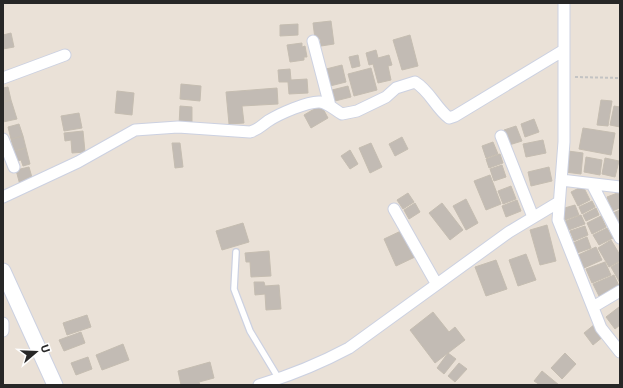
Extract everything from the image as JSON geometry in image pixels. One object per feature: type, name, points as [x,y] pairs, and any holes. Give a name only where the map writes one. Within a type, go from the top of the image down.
[{"type":"street","points":[[564,3],[564,142],[558,220],[601,328],[620,352]]},
{"type":"street","points":[[313,41],[330,106]]},
{"type":"street","points":[[3,197],[78,162],[135,130],[178,127],[250,132],[260,129],[269,121],[306,104],[321,102],[342,114],[357,111],[386,97],[396,88],[415,82],[424,88],[440,110],[449,118],[455,116],[564,50]]},
{"type":"street","points":[[3,78],[65,55]]},
{"type":"street","points":[[501,136],[534,217]]},
{"type":"street","points":[[3,139],[14,167]]},
{"type":"street","points":[[561,180],[620,187]]},
{"type":"street","points":[[592,184],[620,238]]},
{"type":"street","points":[[260,385],[285,380],[320,364],[349,348],[436,283],[509,232],[559,202]]},
{"type":"street","points":[[394,209],[436,283]]},
{"type":"street","points":[[3,271],[55,385]]},
{"type":"street","points":[[593,307],[620,291]]},
{"type":"street","points":[[3,322],[3,331]]},
{"type":"lane","points":[[236,252],[234,289],[250,331],[285,380]]},
{"type":"path","points":[[564,77],[620,78]]},
{"type":"building","points":[[331,21],[334,44],[321,46],[320,39],[315,39],[313,23]]},
{"type":"building","points":[[298,24],[298,35],[280,36],[280,25]]},
{"type":"building","points":[[11,33],[14,47],[3,49],[3,35]]},
{"type":"building","points":[[410,35],[418,66],[402,70],[393,40]]},
{"type":"building","points":[[302,43],[302,47],[305,46],[307,57],[304,57],[304,60],[290,62],[287,45]]},
{"type":"building","points":[[376,50],[378,58],[389,55],[392,65],[388,66],[391,80],[378,83],[373,64],[369,65],[366,53]]},
{"type":"building","points":[[358,55],[360,66],[352,68],[349,57]]},
{"type":"building","points":[[342,65],[346,82],[330,86],[326,69]]},
{"type":"building","points":[[371,68],[377,90],[354,96],[348,74]]},
{"type":"building","points":[[290,69],[291,80],[307,79],[308,93],[289,94],[288,82],[279,82],[278,70]]},
{"type":"building","points":[[181,84],[201,86],[200,101],[180,99]]},
{"type":"building","points":[[348,86],[351,97],[331,102],[328,91]]},
{"type":"building","points":[[8,87],[11,100],[3,102],[3,88]]},
{"type":"building","points":[[277,88],[278,104],[242,106],[244,123],[229,124],[226,92]]},
{"type":"building","points":[[117,91],[134,93],[132,115],[115,113]]},
{"type":"building","points":[[11,100],[17,119],[3,122],[3,102]]},
{"type":"building","points":[[601,100],[612,101],[608,126],[597,125]]},
{"type":"building","points":[[321,105],[328,118],[311,128],[304,115]]},
{"type":"building","points":[[180,106],[192,107],[192,125],[179,125]]},
{"type":"building","points":[[614,106],[620,107],[620,127],[610,125]]},
{"type":"building","points":[[79,113],[82,128],[64,131],[61,116]]},
{"type":"building","points":[[534,119],[539,132],[525,137],[521,124]]},
{"type":"building","points":[[19,124],[23,136],[11,139],[8,127]]},
{"type":"building","points":[[516,126],[522,141],[509,145],[504,130]]},
{"type":"building","points":[[583,128],[615,133],[611,155],[579,149]]},
{"type":"building","points":[[83,131],[85,152],[72,153],[71,140],[65,141],[64,133]]},
{"type":"building","points":[[23,136],[26,148],[14,151],[11,139]]},
{"type":"building","points":[[402,137],[408,149],[395,156],[389,144]]},
{"type":"building","points":[[543,140],[546,153],[526,157],[523,144]]},
{"type":"building","points":[[493,142],[498,154],[486,158],[482,146]]},
{"type":"building","points":[[172,143],[180,143],[183,167],[175,168]]},
{"type":"building","points":[[371,143],[382,167],[370,173],[359,148]]},
{"type":"building","points":[[26,148],[30,164],[23,166],[21,160],[14,162],[12,152]]},
{"type":"building","points":[[350,150],[358,164],[350,169],[341,156]]},
{"type":"building","points":[[568,151],[583,153],[581,174],[565,172]]},
{"type":"building","points":[[500,154],[503,163],[489,168],[486,159]]},
{"type":"building","points":[[586,157],[602,160],[600,175],[584,172]]},
{"type":"building","points":[[605,158],[619,161],[615,177],[602,174]]},
{"type":"building","points":[[502,165],[506,177],[494,181],[490,169]]},
{"type":"building","points":[[29,167],[33,181],[20,185],[16,170]]},
{"type":"building","points":[[549,167],[552,181],[531,186],[528,172]]},
{"type":"building","points":[[490,175],[501,204],[486,210],[474,181]]},
{"type":"building","points":[[511,186],[516,199],[503,204],[498,191]]},
{"type":"building","points":[[583,186],[590,200],[578,206],[571,192]]},
{"type":"building","points":[[620,192],[620,208],[612,211],[607,197]]},
{"type":"building","points":[[408,193],[414,202],[403,209],[397,200]]},
{"type":"building","points":[[466,199],[478,223],[466,230],[453,206]]},
{"type":"building","points":[[517,200],[521,211],[506,217],[502,206]]},
{"type":"building","points":[[592,201],[595,207],[582,214],[579,207]]},
{"type":"building","points":[[415,203],[420,212],[409,219],[404,210]]},
{"type":"building","points":[[442,203],[463,230],[450,240],[429,213]]},
{"type":"building","points":[[575,205],[579,215],[565,220],[561,209]]},
{"type":"building","points":[[596,208],[599,215],[586,221],[583,215]]},
{"type":"building","points":[[620,210],[620,226],[619,226],[613,213]]},
{"type":"building","points":[[581,215],[585,224],[566,231],[563,222]]},
{"type":"building","points":[[601,216],[606,227],[592,234],[587,223]]},
{"type":"building","points":[[243,223],[249,242],[222,250],[216,231]]},
{"type":"building","points":[[547,225],[556,261],[540,265],[530,230]]},
{"type":"building","points":[[585,226],[588,235],[574,241],[570,231]]},
{"type":"building","points":[[607,228],[613,238],[599,245],[593,235]]},
{"type":"building","points":[[403,230],[415,257],[396,266],[384,239]]},
{"type":"building","points":[[587,237],[591,248],[577,253],[573,243]]},
{"type":"building","points":[[611,240],[620,255],[620,261],[609,267],[598,248]]},
{"type":"building","points":[[596,247],[602,260],[584,268],[578,255]]},
{"type":"building","points":[[269,251],[271,276],[251,277],[250,262],[246,262],[245,253]]},
{"type":"building","points":[[526,254],[536,280],[518,286],[509,260]]},
{"type":"building","points":[[496,260],[507,289],[486,296],[475,267]]},
{"type":"building","points":[[605,262],[611,275],[592,283],[586,269]]},
{"type":"building","points":[[620,262],[620,283],[611,267]]},
{"type":"building","points":[[614,275],[620,288],[600,298],[593,284]]},
{"type":"building","points":[[254,282],[264,282],[265,286],[279,285],[281,309],[266,310],[265,294],[255,295]]},
{"type":"building","points":[[619,307],[620,325],[615,329],[606,317]]},
{"type":"building","points":[[433,312],[449,332],[455,327],[465,340],[435,363],[410,330]]},
{"type":"building","points":[[87,315],[91,327],[67,335],[63,323]]},
{"type":"building","points":[[595,324],[604,336],[593,345],[584,333]]},
{"type":"building","points":[[81,332],[85,343],[64,351],[59,340]]},
{"type":"building","points":[[123,344],[129,360],[102,370],[96,355]]},
{"type":"building","points":[[448,353],[456,359],[444,374],[437,368]]},
{"type":"building","points":[[565,353],[576,364],[562,379],[551,368]]},
{"type":"building","points":[[88,357],[92,369],[76,375],[71,363]]},
{"type":"building","points":[[210,362],[214,378],[199,382],[200,385],[181,385],[178,371]]},
{"type":"building","points":[[459,363],[467,369],[455,382],[448,376]]},
{"type":"building","points":[[542,371],[559,385],[540,385],[534,381]]}]
